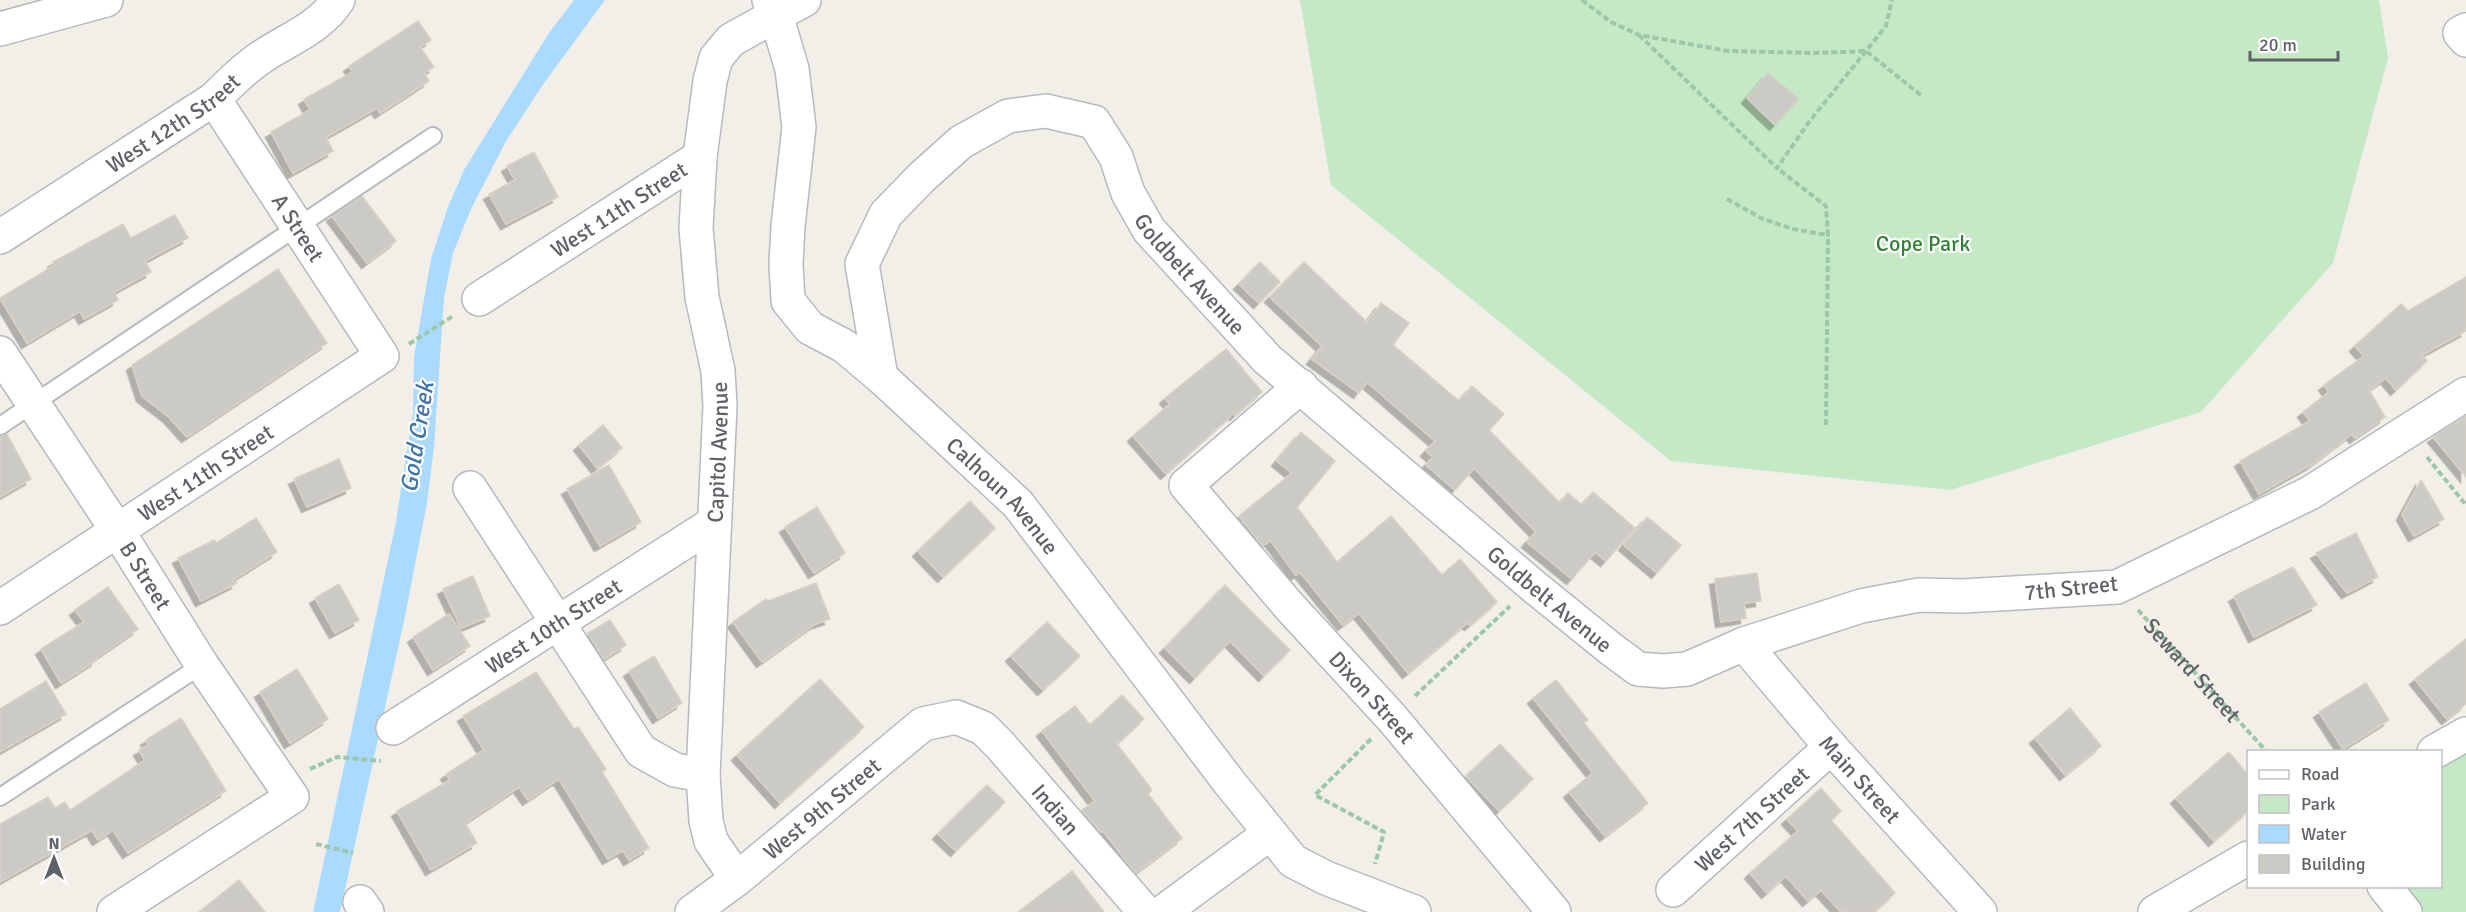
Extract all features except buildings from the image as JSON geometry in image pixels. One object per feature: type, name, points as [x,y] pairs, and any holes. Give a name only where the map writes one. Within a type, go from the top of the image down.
[{"type":"street","points":[[0,28],[106,0]]},
{"type":"street","name":"West 12th Street","points":[[0,237],[214,99],[236,77],[262,57],[313,26],[333,8],[338,0]]},
{"type":"street","name":"Capitol Avenue","points":[[736,879],[711,841],[706,820],[703,775],[720,406],[718,371],[702,297],[696,199],[710,81],[716,58],[730,40],[783,5]]},
{"type":"street","name":"Calhoun Avenue","points":[[783,5],[800,127],[788,226],[786,264],[788,301],[810,328],[844,346],[881,377],[1018,504],[1269,834],[1293,861],[1326,878],[1414,912]]},
{"type":"street","name":"A Street","points":[[214,99],[297,225],[393,352]]},
{"type":"street","name":"Goldbelt Avenue","points":[[881,377],[862,264],[886,214],[961,142],[1008,116],[1046,111],[1094,122],[1116,158],[1128,193],[1149,230],[1267,359],[1532,585],[1638,669]]},
{"type":"street","name":"West 11th Street","points":[[466,307],[700,158]]},
{"type":"street","name":"West 11th Street","points":[[0,608],[393,352]]},
{"type":"street","name":"B Street","points":[[0,353],[117,530],[202,665],[297,785]]},
{"type":"street","name":"Dixon Street","points":[[1300,386],[1186,484],[1288,606],[1392,718],[1554,912]]},
{"type":"street","name":"7th Street","points":[[1638,669],[1663,671],[1687,669],[1744,644],[1861,606],[1919,595],[1963,596],[2117,587],[2310,494],[2466,394]]},
{"type":"street","points":[[470,488],[641,751],[675,770],[703,775]]},
{"type":"street","name":"West 10th Street","points":[[393,728],[714,523]]},
{"type":"street","name":"Main Street","points":[[1744,644],[1831,747],[1980,912]]},
{"type":"street","name":"West 9th Street","points":[[696,911],[923,724],[956,717]]},
{"type":"street","name":"Indian","points":[[956,717],[983,728],[1000,745],[1145,912]]},
{"type":"street","points":[[2438,750],[2466,734]]},
{"type":"street","name":"West 7th Street","points":[[1673,891],[1831,747]]},
{"type":"street","points":[[114,912],[297,785]]},
{"type":"street","points":[[1162,912],[1269,834]]},
{"type":"street","points":[[2155,912],[2247,859]]},
{"type":"street","points":[[2386,888],[2405,912]]},
{"type":"lane","points":[[0,426],[433,136]]},
{"type":"lane","points":[[0,797],[202,665]]},
{"type":"path","points":[[1582,0],[1611,22],[1639,35],[1728,51],[1815,53],[1866,51],[1923,97]]},
{"type":"path","points":[[1776,168],[1809,122],[1886,26],[1892,0]]},
{"type":"path","points":[[1639,35],[1776,168],[1826,206],[1828,235],[1826,425]]},
{"type":"path","points":[[1727,199],[1763,219],[1793,229],[1828,235]]},
{"type":"path","points":[[393,352],[466,307]]},
{"type":"path","points":[[2408,432],[2466,505]]},
{"type":"path","points":[[1367,893],[1384,832],[1316,795],[1392,718],[1532,585]]},
{"type":"path","name":"Seward Street","points":[[2117,587],[2265,750]]},
{"type":"path","points":[[297,785],[337,757],[381,761]]},
{"type":"path","points":[[316,844],[353,853]]},
{"type":"green space","name":"Cope Park","points":[[1300,0],[2379,0],[2388,58],[2333,263],[2201,412],[1950,490],[1671,461],[1331,185]]},
{"type":"green space","points":[[2466,754],[2466,912],[2424,912],[2403,888],[2442,888],[2442,767]]},
{"type":"water","name":"Gold Creek","points":[[574,0],[605,0],[544,83],[506,141],[471,209],[453,253],[444,298],[434,447],[427,503],[404,621],[340,912],[313,912],[396,522],[413,412],[414,357],[431,259],[448,207],[464,170],[549,33]]}]
